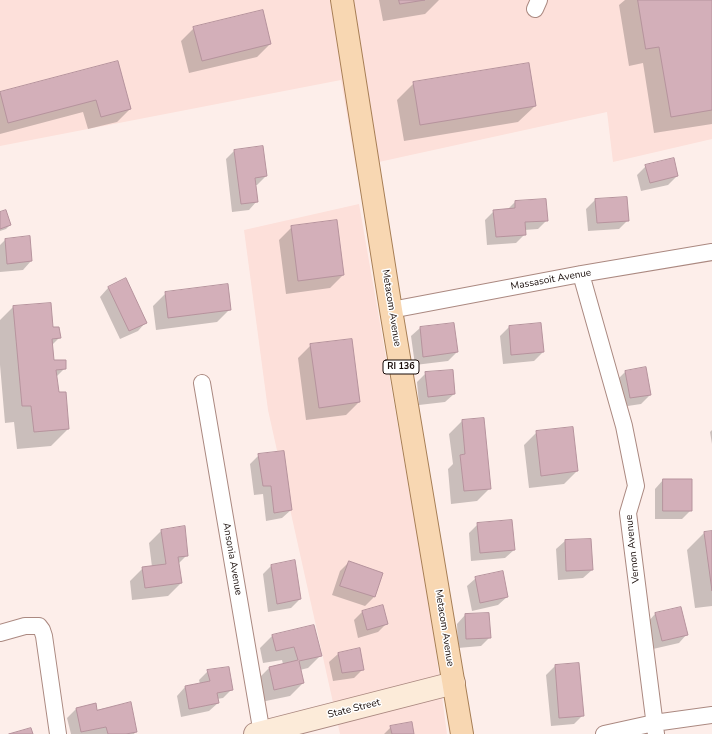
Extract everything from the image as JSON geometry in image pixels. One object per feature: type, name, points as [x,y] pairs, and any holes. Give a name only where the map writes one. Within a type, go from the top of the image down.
[{"type":"main road","name":"Metacom Avenue","points":[[342,0],[391,310],[462,734]]},
{"type":"street","name":"Massasoit Avenue","points":[[391,310],[581,274],[712,252]]},
{"type":"street","name":"Vernon Avenue","points":[[581,274],[624,426],[636,486],[628,513],[655,729]]},
{"type":"street","name":"Ansonia Avenue","points":[[202,383],[259,733]]},
{"type":"street","points":[[0,632],[25,626],[39,626],[42,630],[58,734]]},
{"type":"street","name":"State Street","points":[[259,733],[454,683]]},
{"type":"street","points":[[604,734],[655,729],[712,715]]},
{"type":"shaded area","points":[[0,0],[712,0],[712,139],[613,162],[607,112],[356,167],[341,80],[0,146]]},
{"type":"shaded area","points":[[359,204],[430,608],[447,734],[340,734],[268,410],[244,230]]},
{"type":"building","points":[[399,0],[425,0],[400,4]]},
{"type":"building","points":[[638,0],[712,0],[712,110],[671,117],[659,47],[646,49]]},
{"type":"building","points":[[263,10],[271,44],[202,61],[193,27]]},
{"type":"building","points":[[118,61],[131,109],[101,117],[96,100],[8,123],[0,92]]},
{"type":"building","points":[[529,63],[536,106],[420,125],[413,82]]},
{"type":"building","points":[[263,146],[267,176],[255,178],[258,202],[241,204],[234,150]]},
{"type":"building","points":[[674,158],[678,176],[650,183],[645,165]]},
{"type":"building","points":[[627,197],[629,221],[597,223],[595,199]]},
{"type":"building","points":[[546,199],[548,221],[525,222],[526,235],[496,237],[493,210],[515,208],[515,201]]},
{"type":"building","points":[[6,210],[11,225],[0,229],[0,212]]},
{"type":"building","points":[[337,220],[344,275],[298,281],[291,226]]},
{"type":"building","points":[[30,236],[32,261],[7,264],[5,239]]},
{"type":"building","points":[[126,278],[147,323],[129,331],[108,287]]},
{"type":"building","points":[[228,284],[231,310],[168,318],[165,292]]},
{"type":"building","points":[[51,303],[53,327],[59,327],[61,338],[52,339],[54,360],[66,360],[66,369],[56,370],[59,392],[66,392],[69,429],[34,432],[31,406],[22,406],[13,306]]},
{"type":"building","points":[[454,323],[458,352],[423,357],[420,327]]},
{"type":"building","points":[[541,323],[544,352],[511,355],[509,326]]},
{"type":"building","points":[[352,339],[360,402],[319,408],[310,344]]},
{"type":"building","points":[[646,367],[651,395],[630,398],[625,371]]},
{"type":"building","points":[[453,370],[455,394],[428,397],[425,372]]},
{"type":"building","points":[[484,418],[491,489],[464,491],[460,455],[465,454],[462,420]]},
{"type":"building","points":[[573,427],[578,471],[541,476],[536,431]]},
{"type":"building","points":[[284,451],[292,510],[274,513],[271,486],[263,486],[258,454]]},
{"type":"building","points":[[663,479],[692,479],[692,511],[663,511]]},
{"type":"building","points":[[512,520],[515,550],[480,553],[477,523]]},
{"type":"building","points":[[185,526],[188,556],[178,557],[182,583],[145,588],[142,567],[166,564],[161,530]]},
{"type":"building","points":[[712,531],[712,591],[704,532]]},
{"type":"building","points":[[591,539],[593,570],[566,571],[565,540]]},
{"type":"building","points":[[295,560],[301,599],[277,604],[271,565]]},
{"type":"building","points":[[349,561],[383,573],[375,597],[340,586]]},
{"type":"building","points":[[503,571],[508,597],[480,603],[475,577]]},
{"type":"building","points":[[383,605],[388,624],[367,630],[362,611]]},
{"type":"building","points":[[681,607],[688,635],[662,641],[655,613]]},
{"type":"building","points":[[489,613],[491,638],[466,639],[465,614]]},
{"type":"building","points":[[314,625],[322,656],[299,661],[304,683],[274,690],[269,667],[298,660],[294,647],[276,651],[272,635]]},
{"type":"building","points":[[360,648],[364,670],[342,673],[338,653]]},
{"type":"building","points":[[579,663],[584,716],[559,718],[555,665]]},
{"type":"building","points":[[229,667],[233,690],[217,693],[219,703],[189,709],[185,686],[210,681],[207,670]]},
{"type":"building","points":[[131,702],[137,732],[126,734],[108,734],[106,727],[81,732],[76,708],[96,703],[97,710]]},
{"type":"building","points":[[412,722],[414,734],[392,734],[390,726]]},
{"type":"building","points":[[31,728],[33,734],[9,734]]}]
